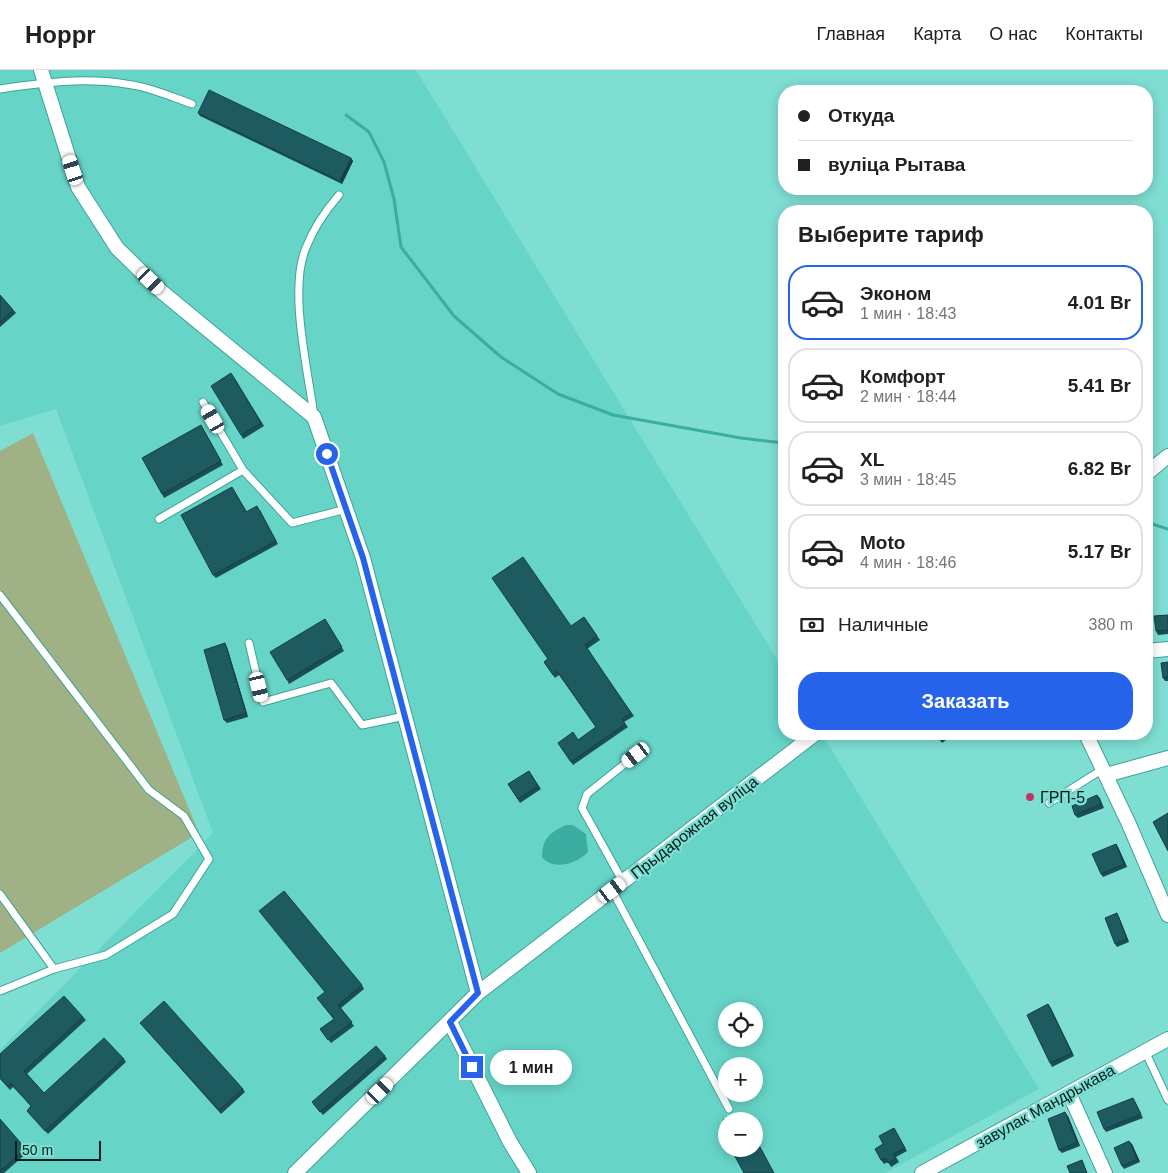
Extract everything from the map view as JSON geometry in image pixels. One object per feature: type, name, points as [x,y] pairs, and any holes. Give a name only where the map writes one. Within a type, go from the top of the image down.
[{"type":"street","points":[[42,76],[78,187],[117,248],[162,292],[314,416],[363,558],[478,993]]},
{"type":"street","points":[[1153,468],[1168,456]]},
{"type":"street","points":[[1153,650],[1168,649]]},
{"type":"street","name":"Прыдарожная вуліца","points":[[296,1173],[478,993],[808,740]]},
{"type":"street","points":[[1089,740],[1168,915]]},
{"type":"street","points":[[1105,772],[1168,758]]},
{"type":"street","points":[[450,1022],[510,1142],[529,1173]]},
{"type":"street","name":"завулак Мандрыкава","points":[[922,1173],[1168,1039]]},
{"type":"street","points":[[1069,1092],[1105,1173]]},
{"type":"lane","points":[[0,89],[42,76],[94,80],[128,84],[192,104]]},
{"type":"lane","points":[[314,416],[299,300],[300,279],[304,252],[314,229],[339,195]]},
{"type":"lane","points":[[203,402],[243,470],[292,523],[346,509]]},
{"type":"lane","points":[[159,519],[243,470]]},
{"type":"lane","points":[[0,595],[149,790],[184,816],[210,859],[173,914],[106,955],[54,969],[0,991]]},
{"type":"lane","points":[[249,643],[263,702],[331,682],[362,725],[405,716]]},
{"type":"lane","points":[[636,755],[587,794],[582,808],[618,886],[729,1109]]},
{"type":"lane","points":[[1049,803],[1105,772]]},
{"type":"lane","points":[[0,894],[54,969]]},
{"type":"lane","points":[[1146,1051],[1168,1100]]},
{"type":"shaded area","points":[[0,70],[416,70],[778,661],[778,740],[826,740],[1039,1089],[885,1173],[0,1173],[0,1050],[213,833],[56,409],[0,426]]},
{"type":"shaded area","points":[[33,433],[199,833],[0,953],[0,451]]},
{"type":"shaded area","points":[[566,825],[573,825],[586,834],[588,852],[572,863],[552,864],[542,857],[545,841],[551,833]]},
{"type":"building","points":[[209,90],[351,158],[340,181],[198,113]]},
{"type":"building","points":[[0,295],[13,310],[0,322]]},
{"type":"building","points":[[231,373],[261,423],[241,435],[211,386]]},
{"type":"building","points":[[201,425],[221,461],[162,494],[142,458]]},
{"type":"building","points":[[232,487],[246,512],[257,506],[276,541],[213,575],[181,515]]},
{"type":"building","points":[[523,557],[571,626],[584,617],[597,636],[585,645],[631,713],[622,719],[625,724],[571,762],[558,743],[573,732],[578,740],[596,727],[557,671],[553,675],[544,662],[548,659],[492,578]]},
{"type":"building","points":[[1168,615],[1168,630],[1156,631],[1154,616]]},
{"type":"building","points":[[325,619],[342,647],[287,680],[270,652]]},
{"type":"building","points":[[225,643],[246,713],[224,720],[204,650]]},
{"type":"building","points":[[1168,662],[1168,677],[1163,678],[1161,663]]},
{"type":"building","points":[[529,771],[538,786],[518,799],[508,784]]},
{"type":"building","points":[[1097,795],[1101,804],[1075,815],[1072,806]]},
{"type":"building","points":[[1168,813],[1168,851],[1153,822]]},
{"type":"building","points":[[1116,844],[1124,864],[1101,874],[1092,854]]},
{"type":"building","points":[[284,891],[362,985],[338,1005],[352,1022],[328,1040],[320,1029],[334,1019],[317,998],[325,992],[259,911]]},
{"type":"building","points":[[1117,913],[1127,939],[1115,944],[1105,918]]},
{"type":"building","points":[[64,996],[83,1017],[24,1071],[44,1093],[104,1038],[124,1059],[45,1131],[27,1111],[31,1106],[11,1083],[8,1086],[0,1078],[0,1054]]},
{"type":"building","points":[[164,1001],[243,1089],[219,1110],[140,1023]]},
{"type":"building","points":[[1048,1004],[1072,1053],[1050,1063],[1027,1015]]},
{"type":"building","points":[[376,1046],[385,1056],[320,1112],[312,1102]]},
{"type":"building","points":[[1133,1098],[1141,1114],[1104,1129],[1097,1112]]},
{"type":"building","points":[[1065,1112],[1077,1142],[1059,1150],[1048,1119]]},
{"type":"building","points":[[0,1119],[26,1149],[0,1171]]},
{"type":"building","points":[[894,1128],[905,1148],[893,1154],[896,1159],[888,1163],[886,1158],[881,1160],[875,1149],[883,1144],[879,1136]]},
{"type":"building","points":[[1129,1141],[1137,1159],[1122,1166],[1114,1148]]},
{"type":"building","points":[[763,1153],[774,1173],[744,1173],[735,1157],[763,1157]]},
{"type":"building","points":[[1082,1160],[1087,1173],[1070,1173],[1067,1166]]},
{"type":"waterway","points":[[346,115],[369,132],[384,162],[394,199],[401,247],[454,316],[501,357],[558,394],[613,415],[741,438],[778,442]]},
{"type":"waterway","points":[[1153,524],[1168,529]]},
{"type":"place","name":"ГРП-5","points":[[1030,797]]},
{"type":"route","points":[[327,454],[363,558],[478,993],[450,1022],[472,1067]]}]
